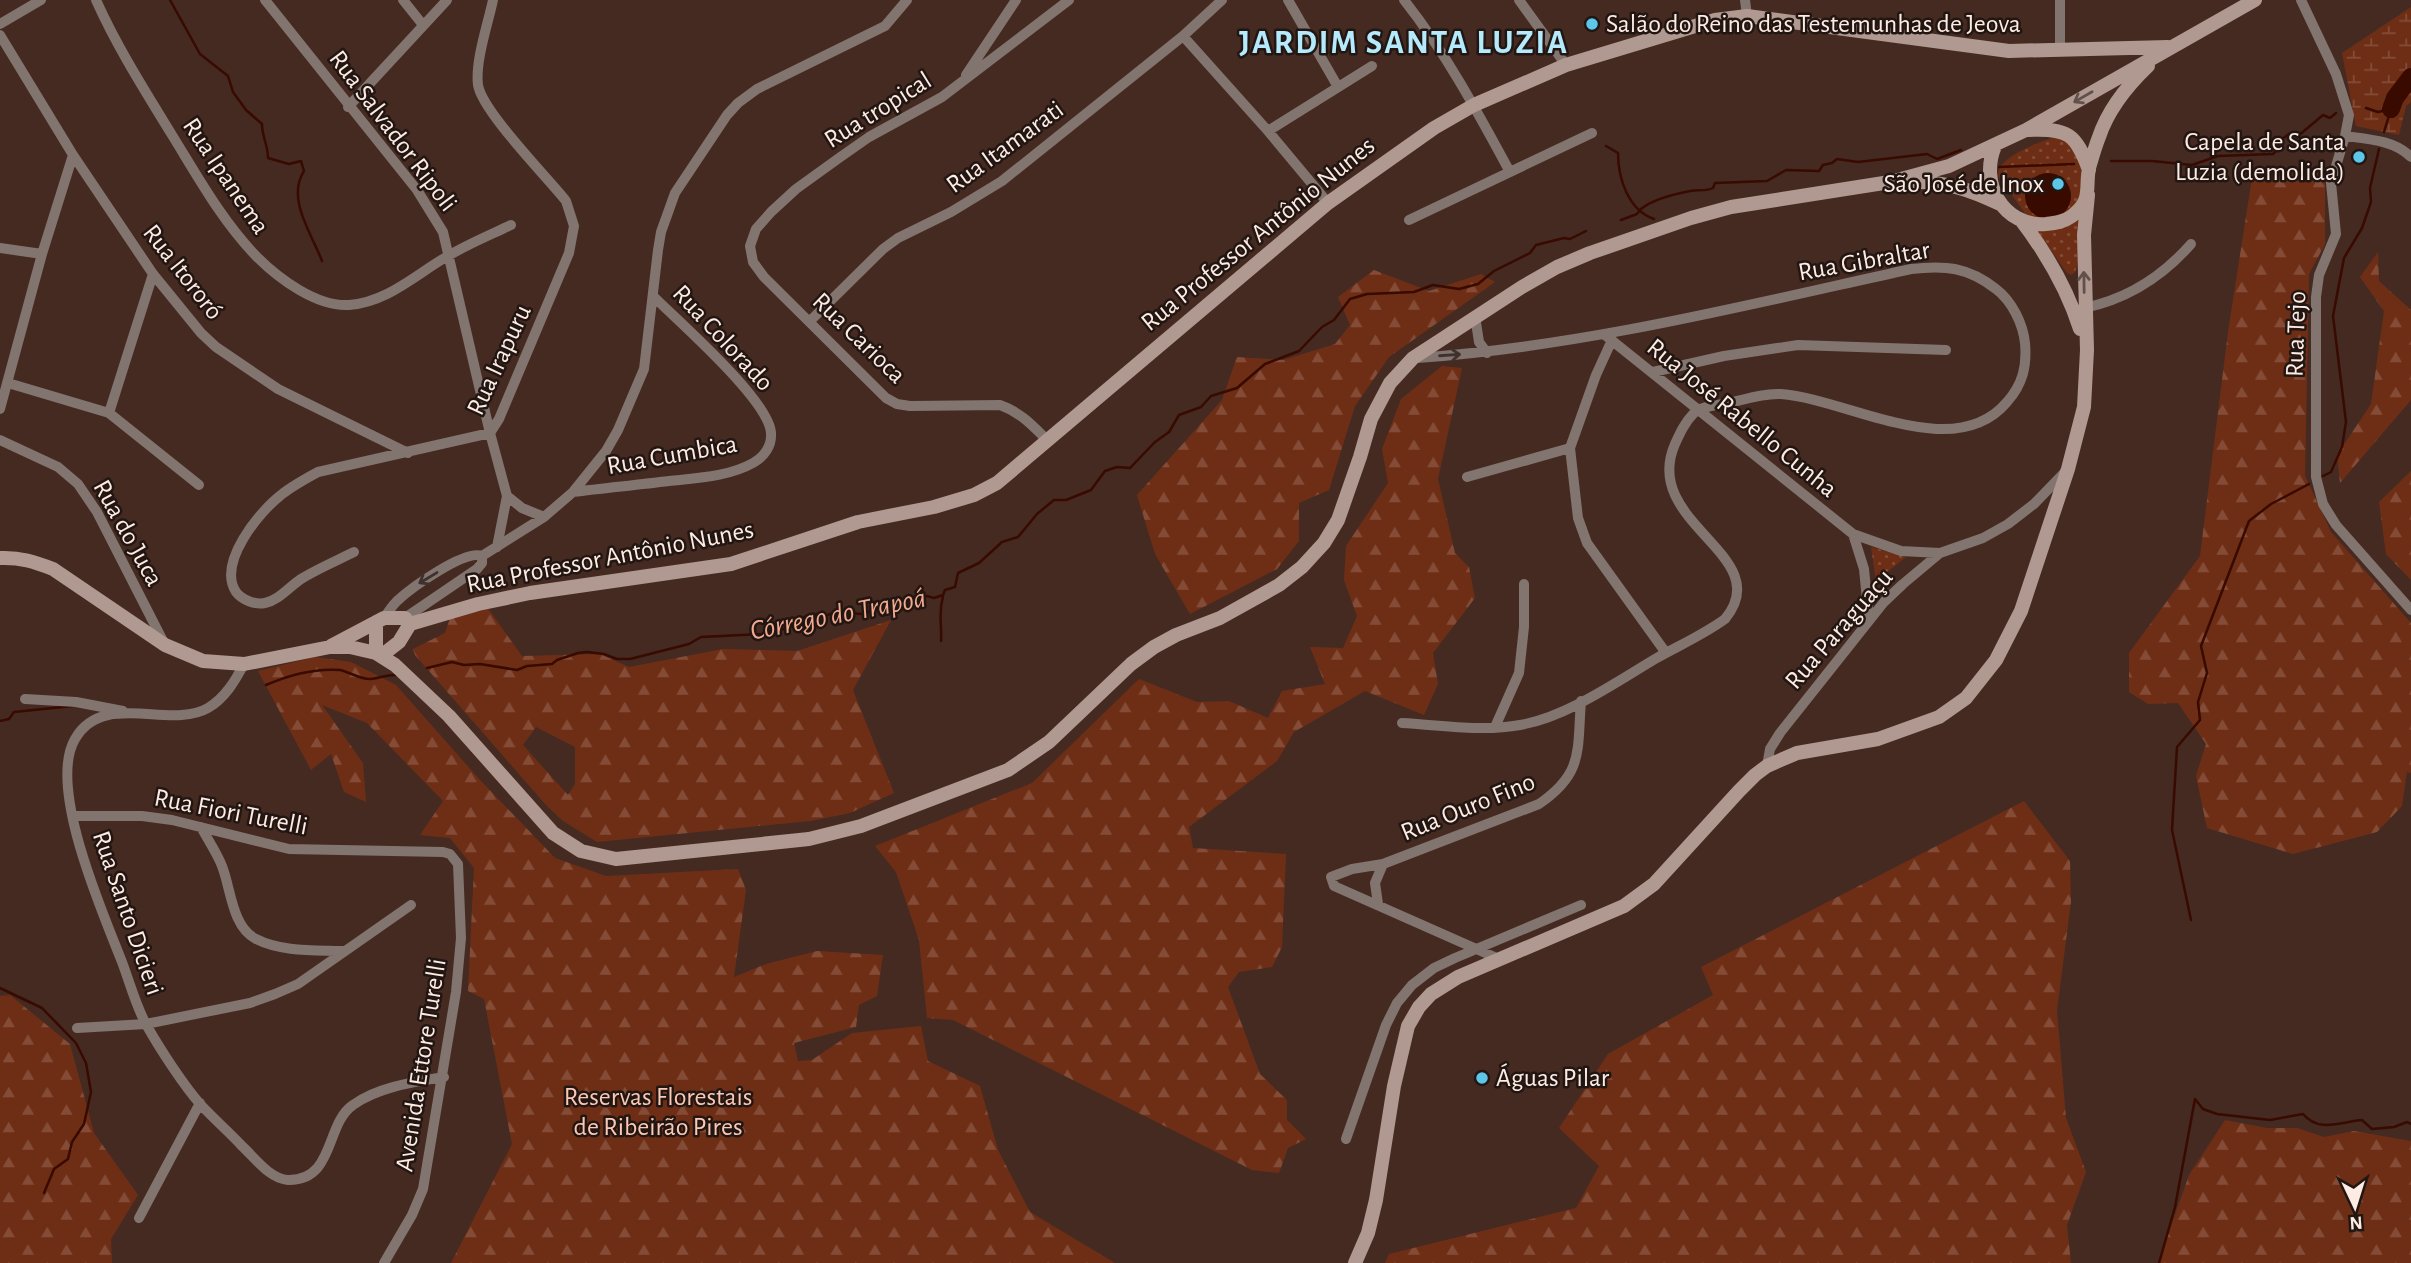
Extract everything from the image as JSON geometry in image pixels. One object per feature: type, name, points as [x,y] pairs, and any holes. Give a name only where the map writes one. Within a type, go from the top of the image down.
[{"type":"main road","points":[[0,558],[34,561],[53,569],[165,645],[203,661],[244,664],[330,647],[350,647],[379,655],[407,676],[449,716],[553,833],[581,851],[616,859],[809,839],[861,826],[1018,764],[1049,742],[1131,664],[1154,647],[1254,601],[1302,567],[1324,543],[1338,520],[1371,419],[1390,383],[1413,358],[1475,316],[1557,267],[1691,218],[1731,207],[1890,182],[1949,166],[2026,130],[2255,0]]},
{"type":"main road","name":"Rua Professor Antônio Nunes","points":[[380,620],[408,621],[530,593],[731,564],[858,523],[934,507],[974,495],[997,483],[1328,203],[1434,128],[1474,105],[1566,65],[1715,20],[1747,16],[1981,49],[2168,49]]},
{"type":"main road","points":[[2112,47],[2122,58],[2123,73]]},
{"type":"main road","points":[[1354,1263],[1368,1233],[1376,1200],[1394,1086],[1408,1026],[1419,1007],[1431,994],[1458,977],[1624,906],[1654,884],[1739,790],[1768,766],[1797,753],[1854,744],[1902,732],[1939,717],[1966,698],[1996,660],[2021,611],[2084,407],[2087,350],[2084,235],[2089,170],[2099,134],[2132,81],[2168,49]]},
{"type":"main road","points":[[2026,130],[2051,129],[2073,137],[2089,170]]},
{"type":"main road","points":[[1995,146],[1990,157],[1989,181],[2000,204]]},
{"type":"main road","points":[[1890,182],[1958,186],[2000,204],[2021,220],[2045,253],[2066,290],[2087,350]]},
{"type":"main road","points":[[2021,220],[2038,224],[2063,221],[2083,205],[2088,195]]},
{"type":"main road","points":[[379,655],[380,620]]},
{"type":"main road","points":[[330,647],[380,620]]},
{"type":"main road","points":[[379,655],[399,642],[408,621]]},
{"type":"main road","points":[[399,642],[407,676]]},
{"type":"street","points":[[0,24],[41,0]]},
{"type":"street","name":"Rua Ipanema","points":[[96,0],[147,93],[211,198],[237,235],[259,259],[313,298],[347,305],[370,302],[449,256],[511,225]]},
{"type":"street","name":"Rua Salvador Ripoli","points":[[265,0],[429,206],[443,232],[507,496],[497,547]]},
{"type":"street","points":[[403,0],[423,26]]},
{"type":"street","points":[[348,107],[447,0]]},
{"type":"street","name":"Rua Irapuru","points":[[354,552],[301,579],[268,603],[258,604],[245,600],[237,593],[233,584],[232,565],[246,534],[258,517],[279,496],[318,472],[490,433],[499,419],[538,331],[574,236],[572,215],[566,201],[501,124],[480,93],[480,64],[493,0]]},
{"type":"street","name":"Rua Colorado","points":[[770,446],[771,432],[758,404],[705,346],[653,296],[661,232],[674,192],[738,103],[757,89],[885,26],[907,0]]},
{"type":"street","points":[[962,82],[1016,0]]},
{"type":"street","name":"Rua tropical","points":[[764,276],[752,262],[750,246],[756,229],[796,189],[869,137],[942,97],[1069,0]]},
{"type":"street","name":"Rua Itamarati","points":[[810,321],[883,249],[898,238],[951,212],[1002,181],[1183,36],[1222,0]]},
{"type":"street","points":[[1288,0],[1338,88]]},
{"type":"street","points":[[1404,0],[1423,24],[1474,105],[1510,172]]},
{"type":"street","points":[[1519,0],[1566,65]]},
{"type":"street","points":[[1745,0],[1747,16]]},
{"type":"street","points":[[2060,0],[2060,51]]},
{"type":"street","name":"Rua Tejo","points":[[2301,0],[2336,74],[2349,115],[2331,183],[2336,234],[2319,275],[2316,297],[2316,477],[2323,504],[2336,525],[2411,610]]},
{"type":"street","name":"Rua Itororó","points":[[0,36],[73,155],[153,274],[201,332],[216,347],[278,389],[408,453]]},
{"type":"street","points":[[1183,36],[1328,203]]},
{"type":"street","points":[[1268,131],[1372,66]]},
{"type":"street","points":[[1409,220],[1592,133]]},
{"type":"street","points":[[2345,136],[2385,142],[2402,149],[2411,157]]},
{"type":"street","points":[[0,409],[42,254],[73,155]]},
{"type":"street","points":[[2084,308],[2120,298],[2157,277],[2171,266],[2191,243]]},
{"type":"street","points":[[0,248],[42,254]]},
{"type":"street","name":"Rua Gibraltar","points":[[1413,358],[1487,353],[1608,338],[1911,269],[1938,266],[1963,270],[1999,291],[2017,315],[2025,340],[2026,362],[2017,391],[1987,420],[1965,428],[1948,430],[1914,426],[1802,397],[1779,394],[1757,396],[1696,410]]},
{"type":"street","points":[[109,413],[153,274]]},
{"type":"street","name":"Rua Carioca","points":[[764,276],[875,389],[897,404],[937,407],[1000,405],[1025,418],[1047,440]]},
{"type":"street","points":[[380,620],[397,601],[418,584],[475,554],[482,556],[544,517],[573,492],[606,451],[631,404],[644,369],[653,296]]},
{"type":"street","points":[[1475,316],[1479,342],[1487,353]]},
{"type":"street","points":[[1608,338],[1570,448],[1578,519],[1587,543],[1665,653]]},
{"type":"street","name":"Rua José Rabello Cunha","points":[[1608,338],[1853,534],[1901,551],[1940,553]]},
{"type":"street","points":[[1653,372],[1736,354],[1798,345],[1946,350]]},
{"type":"street","points":[[8,383],[109,413],[199,485]]},
{"type":"street","points":[[1402,723],[1495,727],[1537,721],[1581,701],[1725,619],[1738,596],[1735,578],[1728,564],[1683,511],[1668,477],[1670,454],[1682,428],[1696,410]]},
{"type":"street","name":"Rua do Juca","points":[[0,440],[58,467],[78,484],[97,512],[165,645]]},
{"type":"street","name":"Rua Cumbica","points":[[573,492],[736,470],[753,463],[770,446]]},
{"type":"street","points":[[1467,477],[1570,448]]},
{"type":"street","name":"Rua Paraguaçu","points":[[1768,766],[1770,749],[1780,733],[1893,593],[1940,553],[1983,538],[2008,524],[2034,504],[2067,469]]},
{"type":"street","points":[[507,496],[522,508],[544,517]]},
{"type":"street","points":[[1853,534],[1864,569],[1869,620]]},
{"type":"street","points":[[408,621],[477,569],[482,564],[482,556]]},
{"type":"street","points":[[1495,727],[1519,673],[1524,627],[1524,584]]},
{"type":"street","points":[[25,699],[76,702],[127,712],[161,715],[197,713],[219,699],[232,685],[244,664]]},
{"type":"street","name":"Rua Ouro Fino","points":[[1499,959],[1334,886],[1331,880],[1338,872],[1383,864],[1539,804],[1560,790],[1572,773],[1577,754],[1581,701]]},
{"type":"street","name":"Rua Santo Dicieri","points":[[127,712],[92,722],[81,730],[74,740],[66,768],[74,816],[83,859],[146,1024],[200,1103],[268,1171],[287,1180],[299,1179],[312,1173],[324,1160],[342,1116],[352,1105],[396,1087],[444,1077]]},
{"type":"street","name":"Rua Fiori Turelli","points":[[74,816],[142,816],[172,820],[289,849],[443,852],[455,858],[458,864]]},
{"type":"street","points":[[201,827],[222,867],[237,917],[243,928],[254,938],[284,947],[342,951]]},
{"type":"street","name":"Avenida Ettore Turelli","points":[[383,1263],[412,1214],[423,1189],[444,1077],[456,992],[461,938],[458,864]]},
{"type":"street","name":"Rua Ouro Fino","points":[[1378,904],[1375,883],[1383,864]]},
{"type":"street","points":[[76,1028],[146,1024],[250,1003],[298,984],[411,905]]},
{"type":"street","points":[[1346,1139],[1386,1025],[1396,1003],[1412,985],[1434,968],[1581,905]]},
{"type":"street","points":[[139,1218],[200,1103]]},
{"type":"green space","points":[[2411,7],[2411,102],[2406,106],[2399,135],[2356,126],[2342,53]]},
{"type":"green space","points":[[2052,138],[2064,138],[2081,159],[2082,209],[2077,266],[2071,275],[1998,175],[2004,162],[2011,157]]},
{"type":"green space","points":[[2325,173],[2325,244],[2309,274],[2305,476],[2331,532],[2411,623],[2411,773],[2407,772],[2402,806],[2377,832],[2293,854],[2207,828],[2196,776],[2206,744],[2178,703],[2148,704],[2129,692],[2129,653],[2200,556],[2228,332],[2252,178]]},
{"type":"green space","points":[[2378,252],[2379,281],[2411,310],[2411,400],[2340,483],[2337,455],[2371,404],[2384,311],[2360,277]]},
{"type":"green space","points":[[1374,270],[1429,291],[1481,274],[1495,282],[1389,357],[1355,406],[1329,490],[1299,503],[1299,541],[1277,569],[1190,614],[1155,554],[1137,495],[1222,400],[1237,357],[1283,360],[1335,344],[1350,325],[1338,297]]},
{"type":"green space","points":[[1442,366],[1462,368],[1438,479],[1455,553],[1469,567],[1475,598],[1433,653],[1438,684],[1424,715],[1365,691],[1294,732],[1277,761],[1189,827],[1193,848],[1286,854],[1282,947],[1272,967],[1239,972],[1228,987],[1260,1074],[1287,1100],[1287,1120],[1306,1139],[1288,1148],[1279,1173],[1252,1170],[953,1020],[927,1018],[919,940],[896,872],[875,846],[1032,783],[1139,679],[1197,702],[1229,701],[1268,718],[1282,691],[1325,684],[1310,647],[1343,648],[1357,616],[1344,580],[1346,546],[1388,483],[1382,449],[1401,399]]},
{"type":"green space","points":[[2411,471],[2411,580],[2386,554],[2379,502]]},
{"type":"green space","points":[[1871,547],[1906,557],[1876,581]]},
{"type":"green space","points":[[487,607],[522,656],[600,654],[629,667],[723,649],[797,651],[891,620],[853,690],[894,793],[850,813],[810,821],[597,842],[563,821],[546,805],[415,655],[413,649],[445,633],[450,618]],"holes":[[[536,727],[575,747],[575,784],[568,795],[523,745]]]},
{"type":"green space","name":"Reservas Florestais de Ribeirão Pires","points":[[315,657],[351,662],[396,685],[480,780],[555,858],[606,876],[738,869],[746,890],[734,977],[766,964],[817,951],[883,955],[877,996],[859,1005],[856,1027],[794,1043],[798,1061],[812,1060],[852,1033],[921,1026],[928,1061],[980,1086],[998,1150],[1030,1212],[1115,1263],[451,1263],[512,1144],[484,999],[468,991],[474,868],[450,838],[420,835],[443,801],[367,723],[322,705],[363,763],[366,802],[344,792],[331,754],[311,770],[258,671]]},
{"type":"green space","points":[[2024,801],[2070,861],[2071,902],[2057,1010],[2066,1118],[2086,1172],[2067,1225],[2071,1263],[1385,1263],[1389,1254],[1576,1208],[1599,1166],[1559,1128],[1608,1054],[1713,995],[1701,967]]},
{"type":"green space","points":[[10,995],[70,1044],[94,1133],[138,1195],[111,1239],[112,1263],[0,1263],[0,996]]},
{"type":"green space","points":[[2225,1120],[2267,1128],[2297,1128],[2324,1137],[2354,1131],[2411,1141],[2411,1263],[2158,1263],[2189,1175]]},
{"type":"shaded area","points":[[2048,173],[2064,180],[2071,196],[2064,212],[2048,219],[2032,212],[2025,196],[2032,180]]},
{"type":"waterway","points":[[170,0],[200,54],[228,76],[233,92],[246,110],[262,124],[268,158],[289,164],[301,161],[304,171],[299,182],[299,205],[322,261]]},
{"type":"waterway","points":[[2391,109],[2395,98],[2411,77]]},
{"type":"waterway","name":"Córrego do Trapoá","points":[[2366,108],[2378,112],[2391,109]]},
{"type":"waterway","points":[[2384,132],[2391,109]]},
{"type":"waterway","name":"Córrego do Trapoá","points":[[2111,161],[2192,165],[2218,156],[2273,154],[2282,145],[2282,139],[2289,134],[2298,136],[2323,115],[2330,118],[2336,113]]},
{"type":"waterway","points":[[1606,146],[1618,153],[1620,173],[1631,201],[1645,215],[1654,219]]},
{"type":"waterway","points":[[2323,476],[2331,472],[2342,447],[2346,422],[2333,316],[2344,258],[2362,228],[2371,202],[2370,188],[2379,149]]},
{"type":"waterway","name":"Córrego do Trapoá","points":[[1621,220],[1637,214],[1646,205],[1660,199],[1710,189],[1715,183],[1767,181],[1786,170],[1819,171],[1823,165],[1837,159],[1858,162],[1927,154],[1937,159],[1961,150]]},
{"type":"waterway","points":[[1999,167],[2074,164]]},
{"type":"waterway","name":"Córrego do Trapoá","points":[[427,668],[452,662],[517,670],[527,666],[552,664],[557,660],[587,652],[630,659],[689,644],[701,637],[762,634],[786,629],[806,616],[826,616],[834,612],[861,614],[927,596],[934,598],[943,595],[945,590],[955,587],[958,573],[979,563],[1002,542],[1018,537],[1037,514],[1054,500],[1066,500],[1091,490],[1105,471],[1117,467],[1130,468],[1155,442],[1169,432],[1179,415],[1201,407],[1211,396],[1237,388],[1265,364],[1299,351],[1322,327],[1334,320],[1350,299],[1367,294],[1414,292],[1433,285],[1459,289],[1478,284],[1494,271],[1530,253],[1536,245],[1570,239],[1586,231]]},
{"type":"waterway","points":[[2191,920],[2172,830],[2177,747],[2200,720],[2198,702],[2207,673],[2201,646],[2249,521],[2271,504],[2309,484]]},
{"type":"waterway","points":[[941,641],[940,614],[943,596]]},
{"type":"waterway","points":[[266,685],[293,675],[321,670],[340,670],[367,679],[397,675]]},
{"type":"waterway","name":"Córrego do Trapoá","points":[[0,721],[9,719],[14,712],[73,706]]},
{"type":"waterway","points":[[0,988],[42,1008],[76,1043],[86,1063],[91,1092],[84,1124],[72,1142],[68,1159],[54,1169],[44,1193]]},
{"type":"waterway","points":[[2195,1099],[2203,1109],[2217,1114],[2270,1120],[2303,1114],[2309,1120],[2323,1125],[2362,1120],[2372,1129],[2394,1127],[2407,1122],[2411,1124]]},
{"type":"waterway","points":[[2159,1263],[2175,1207],[2195,1099]]},
{"type":"place","name":"Salão do Reino das Testemunhas de Jeova","points":[[1592,24]]},
{"type":"place","name":"Capela de Santa Luzia (demolida)","points":[[2359,157]]},
{"type":"place","name":"São José de Inox","points":[[2058,184]]},
{"type":"place","name":"Águas Pilar","points":[[1482,1078]]},
{"type":"district","name":"JARDIM SANTA LUZIA","points":[[1404,43]]}]
